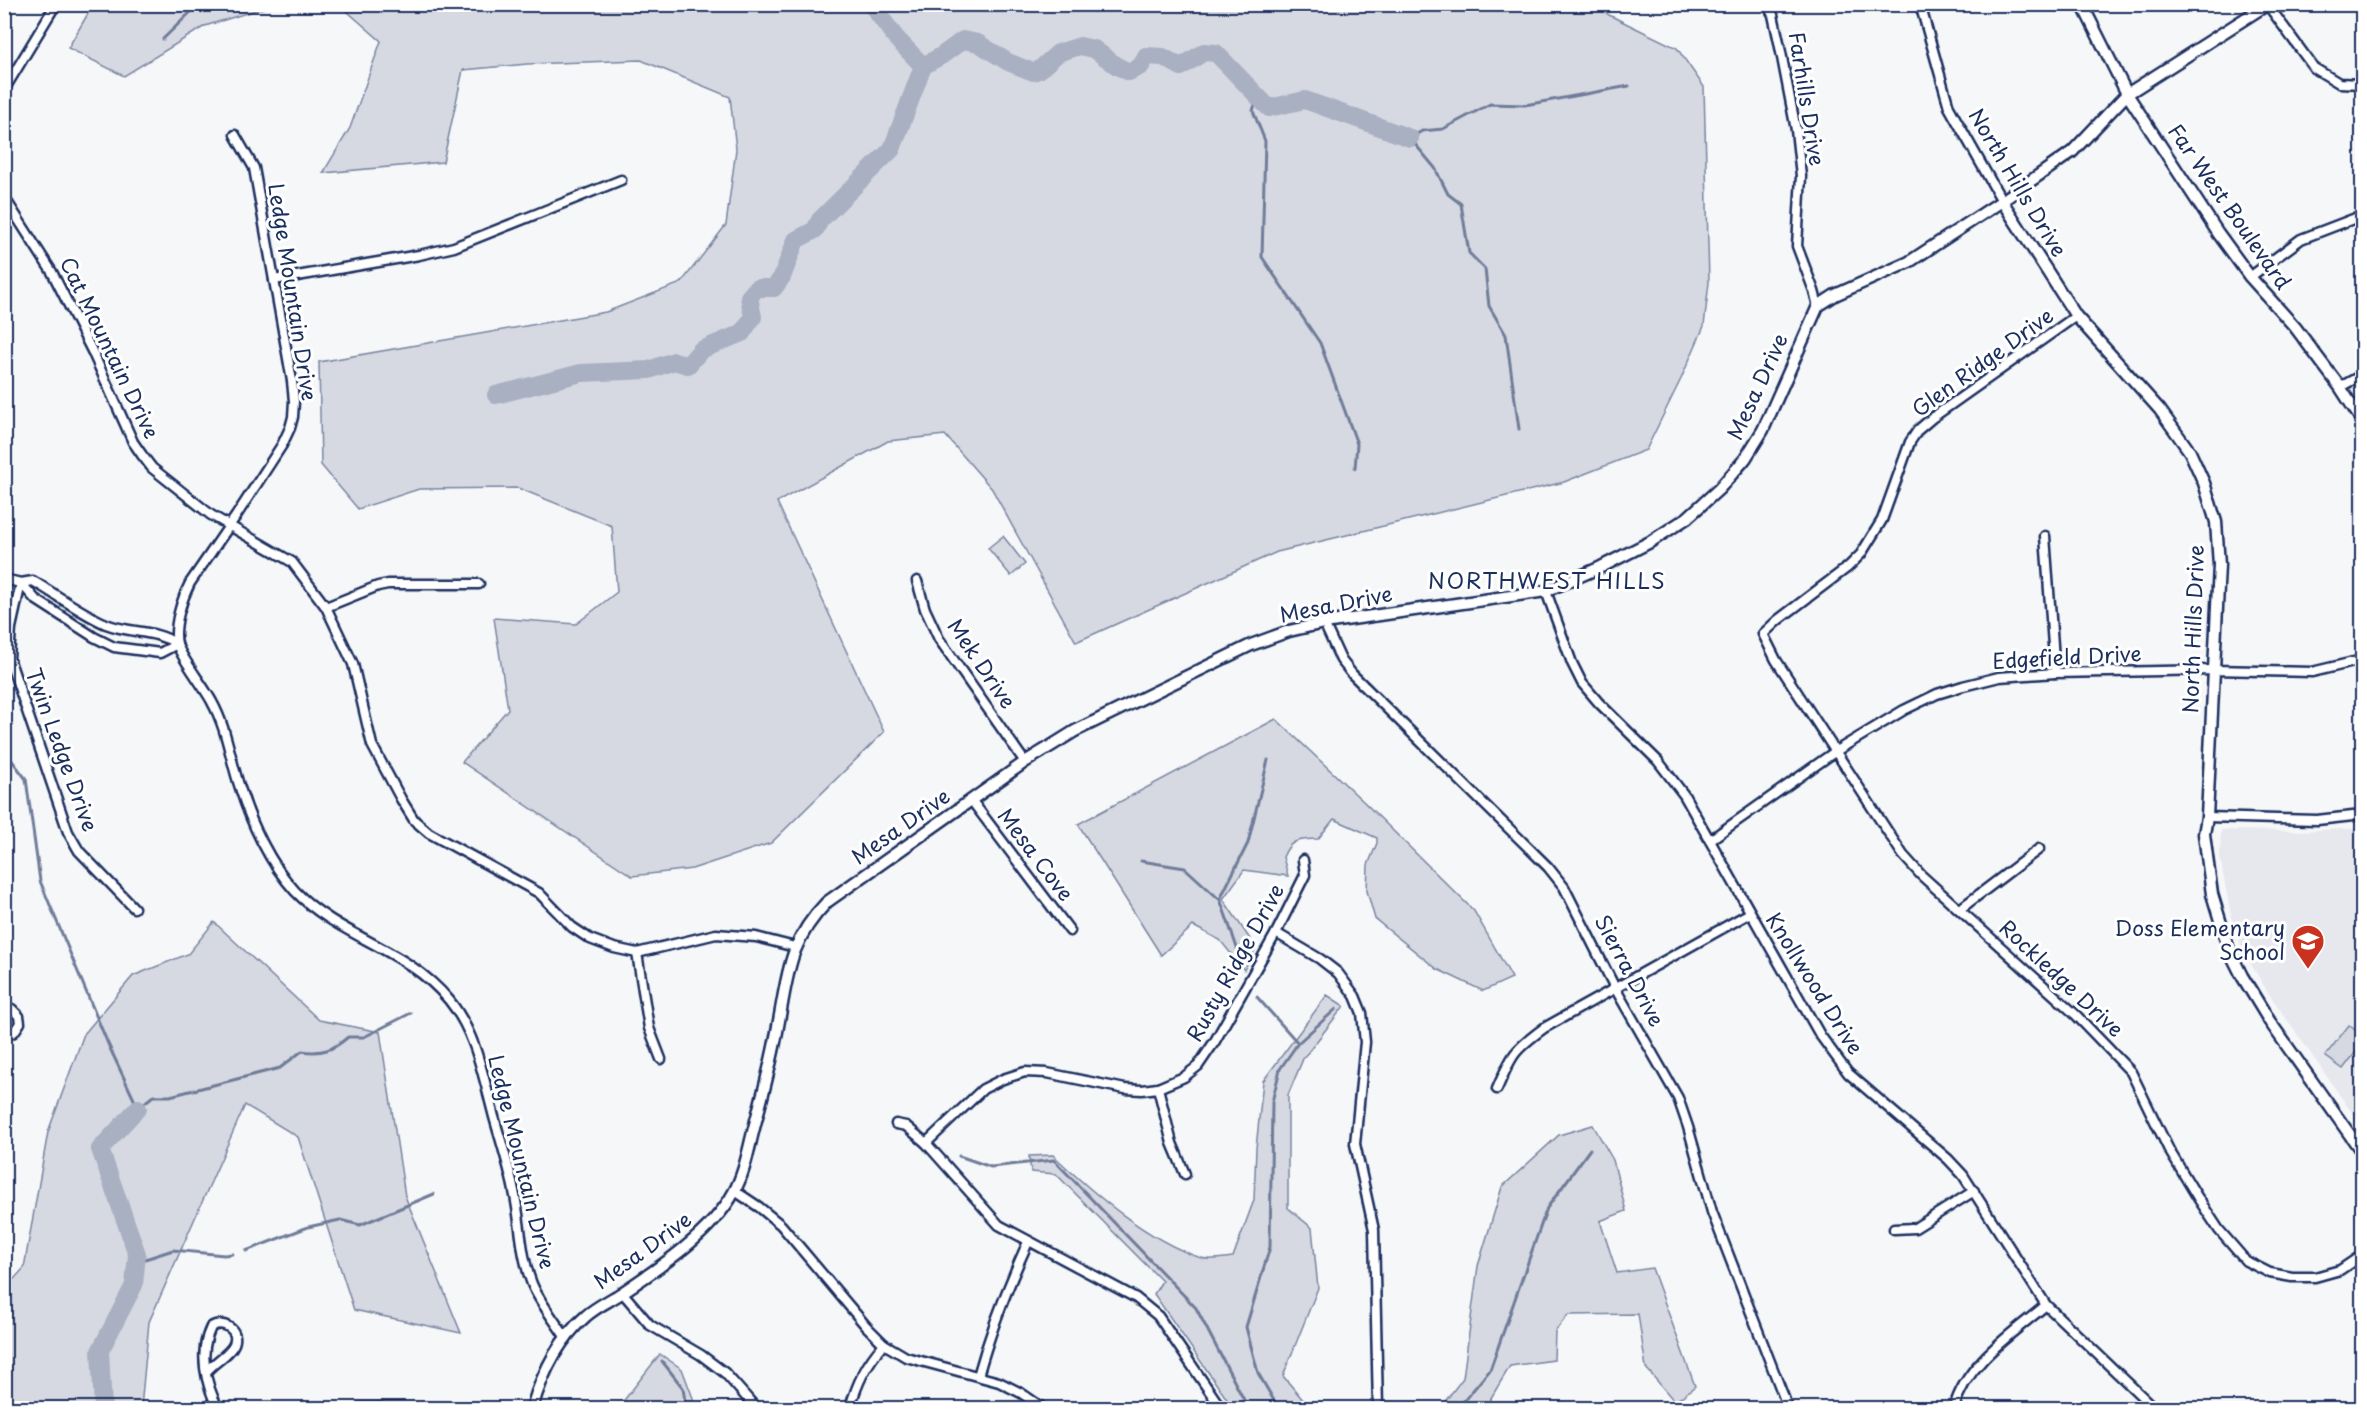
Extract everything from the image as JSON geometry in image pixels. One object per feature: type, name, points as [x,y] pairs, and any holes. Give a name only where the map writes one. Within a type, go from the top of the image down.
[{"type":"street","points":[[4,90],[56,4]]},
{"type":"street","name":"Farhills Drive","points":[[1767,4],[1773,15],[1796,130],[1801,176],[1797,246],[1818,306]]},
{"type":"street","name":"North Hills Drive","points":[[1920,4],[1949,106],[2002,201],[2076,316],[2160,410],[2190,452],[2204,483],[2216,522],[2219,565],[2204,834],[2212,894],[2229,950],[2242,976],[2270,1022],[2362,1152]]},
{"type":"street","name":"Far West Boulevard","points":[[2082,4],[2127,94],[2218,233],[2250,277],[2295,327],[2340,387],[2362,421]]},
{"type":"street","points":[[1818,306],[1835,295],[1910,262],[2002,201],[2072,152],[2127,94],[2268,5],[2314,68],[2339,83],[2362,84]]},
{"type":"street","name":"Ledge Mountain Drive","points":[[235,135],[254,168],[292,381],[293,417],[290,428],[273,461],[190,583],[181,600],[177,644],[213,702],[226,736],[240,788],[268,850],[284,876],[313,908],[346,929],[400,957],[433,982],[457,1011],[470,1033],[514,1192],[524,1258],[533,1286],[566,1338]]},
{"type":"street","points":[[274,280],[454,247],[621,180]]},
{"type":"street","name":"Cat Mountain Drive","points":[[4,197],[52,272],[93,352],[133,442],[152,468],[211,515],[292,562],[326,606],[353,664],[372,745],[400,799],[414,820],[429,833],[539,892],[572,927],[591,939],[614,948],[637,953],[716,934],[756,937],[795,947]]},
{"type":"street","points":[[2250,277],[2301,239],[2353,219],[2362,219]]},
{"type":"street","name":"Mesa Drive","points":[[532,1408],[548,1365],[566,1338],[587,1315],[622,1293],[704,1232],[735,1191],[763,1094],[788,970],[795,947],[813,917],[827,902],[1025,762],[1075,731],[1210,664],[1289,631],[1324,623],[1546,591],[1650,542],[1687,518],[1719,489],[1745,459],[1763,430],[1818,306]]},
{"type":"street","name":"Glen Ridge Drive","points":[[1763,634],[1848,567],[1861,554],[1882,520],[1910,442],[1918,430],[2076,316]]},
{"type":"street","points":[[2340,387],[2362,375]]},
{"type":"street","points":[[2045,536],[2055,673]]},
{"type":"street","points":[[4,579],[21,583],[33,580],[104,623],[125,631],[164,635],[177,644],[160,653],[114,647],[94,637],[35,599],[21,583]]},
{"type":"street","name":"Mek Drive","points":[[917,581],[925,609],[939,639],[1025,762]]},
{"type":"street","name":"Twin Ledge Drive","points":[[21,583],[11,628],[9,658],[64,821],[79,851],[134,909]]},
{"type":"street","points":[[326,606],[388,584],[479,584]]},
{"type":"street","name":"Knollwood Drive","points":[[1546,591],[1572,663],[1582,683],[1658,761],[1684,795],[1820,1035],[1848,1073],[1964,1175],[2046,1305],[2151,1408]]},
{"type":"street","name":"Sierra Drive","points":[[1324,623],[1341,660],[1352,674],[1548,867],[1564,887],[1615,988],[1678,1098],[1689,1127],[1712,1212],[1788,1408]]},
{"type":"street","name":"Rockledge Drive","points":[[1763,634],[1776,660],[1904,855],[1921,875],[2090,1029],[2131,1072],[2169,1150],[2198,1198],[2219,1230],[2246,1261],[2270,1273],[2314,1277],[2340,1270],[2362,1255]]},
{"type":"street","name":"Edgefield Drive","points":[[1710,840],[1836,751],[1904,710],[1937,694],[1999,677],[2055,673],[2214,670],[2312,672],[2362,660]]},
{"type":"street","name":"Mesa Cove","points":[[972,801],[1070,931]]},
{"type":"street","points":[[2206,817],[2317,820],[2362,815]]},
{"type":"street","points":[[1960,909],[2039,849]]},
{"type":"street","name":"Rusty Ridge Drive","points":[[926,1143],[983,1089],[1003,1078],[1025,1072],[1047,1073],[1125,1089],[1158,1088],[1183,1078],[1198,1066],[1215,1041],[1276,933],[1305,875],[1303,860]]},
{"type":"street","points":[[1497,1089],[1509,1060],[1518,1047],[1544,1028],[1750,913]]},
{"type":"street","points":[[1276,933],[1320,959],[1338,973],[1354,996],[1362,1013],[1365,1042],[1355,1144],[1374,1230],[1378,1408]]},
{"type":"street","points":[[637,953],[649,1028],[661,1059]]},
{"type":"street","points":[[4,1010],[12,1009],[19,1016],[20,1023],[14,1032],[4,1037]]},
{"type":"street","points":[[1158,1088],[1172,1143],[1185,1174]]},
{"type":"street","points":[[896,1124],[906,1126],[926,1143],[999,1225],[1136,1298],[1158,1316],[1221,1408]]},
{"type":"street","points":[[735,1191],[780,1225],[884,1344],[906,1357],[999,1382],[1022,1393],[1043,1408]]},
{"type":"street","points":[[1894,1229],[1916,1228],[1974,1191]]},
{"type":"street","points":[[978,1376],[989,1335],[1008,1285],[1028,1242]]},
{"type":"street","points":[[622,1293],[650,1325],[701,1355],[725,1373],[756,1408]]},
{"type":"street","points":[[1954,1408],[1957,1395],[1983,1358],[2046,1305]]},
{"type":"street","points":[[206,1372],[214,1362],[229,1352],[235,1343],[235,1336],[231,1328],[224,1324],[211,1327],[204,1349],[206,1372],[210,1392],[218,1408]]},
{"type":"street","points":[[850,1408],[857,1383],[866,1365],[884,1344]]},
{"type":"street","points":[[360,1408],[381,1408]]},
{"type":"shaded area","points":[[93,5],[273,5],[205,26],[124,76],[68,48]]},
{"type":"shaded area","points":[[340,5],[1596,5],[1609,15],[1677,48],[1704,87],[1709,282],[1704,326],[1646,450],[1564,482],[1277,552],[1076,642],[992,489],[945,435],[888,441],[777,502],[884,732],[771,843],[692,869],[632,876],[462,762],[508,709],[494,618],[576,624],[617,592],[612,526],[518,488],[419,489],[358,509],[321,465],[319,362],[606,312],[681,283],[726,225],[736,149],[730,97],[641,60],[527,64],[463,70],[443,162],[323,173],[350,128],[381,41]]},
{"type":"shaded area","points":[[1003,536],[1025,564],[1011,576],[988,548]]},
{"type":"shaded area","points":[[1276,719],[1474,911],[1512,978],[1483,991],[1437,969],[1375,919],[1367,891],[1368,865],[1377,838],[1334,819],[1318,839],[1296,841],[1289,846],[1283,857],[1288,876],[1244,870],[1223,899],[1256,948],[1244,970],[1220,940],[1193,926],[1161,955],[1078,824]]},
{"type":"shaded area","name":"Doss Elementary School","points":[[2362,828],[2362,1127],[2267,991],[2242,949],[2230,911],[2220,857],[2221,830],[2298,831]]},
{"type":"shaded area","points":[[214,922],[319,1020],[380,1032],[405,1196],[461,1333],[354,1310],[298,1137],[245,1105],[149,1322],[141,1408],[5,1408],[5,1289],[24,1268],[48,1132],[84,1034],[133,976],[188,954]]},
{"type":"shaded area","points":[[1327,995],[1344,1006],[1303,1059],[1288,1095],[1288,1208],[1312,1228],[1318,1288],[1283,1376],[1310,1408],[1233,1408],[1154,1294],[1162,1281],[1056,1174],[1031,1172],[1029,1156],[1053,1155],[1122,1214],[1141,1228],[1181,1250],[1205,1259],[1233,1257],[1254,1200],[1256,1148],[1263,1081]]},
{"type":"shaded area","points":[[2349,1025],[2362,1036],[2362,1044],[2343,1069],[2325,1056]]},
{"type":"shaded area","points":[[1593,1125],[1613,1160],[1626,1211],[1600,1221],[1617,1273],[1652,1268],[1695,1386],[1675,1402],[1646,1368],[1638,1314],[1568,1315],[1555,1331],[1554,1360],[1510,1366],[1485,1408],[1440,1408],[1463,1378],[1478,1266],[1502,1187],[1559,1135]]},
{"type":"shaded area","points":[[660,1354],[682,1369],[693,1398],[692,1408],[618,1408]]},
{"type":"waterway","points":[[163,39],[199,4]]},
{"type":"waterway","points":[[871,4],[896,38],[923,66],[963,40],[978,43],[1008,62],[1033,72],[1039,70],[1058,53],[1080,46],[1094,49],[1129,72],[1141,66],[1146,56],[1163,57],[1181,67],[1204,52],[1216,53],[1269,108],[1305,100],[1410,138]]},
{"type":"waterway","points":[[496,395],[581,373],[649,370],[674,361],[688,365],[701,350],[742,333],[753,317],[749,297],[757,288],[774,288],[782,277],[796,240],[815,230],[820,220],[892,149],[923,66]]},
{"type":"waterway","points":[[1519,429],[1506,335],[1489,306],[1485,269],[1469,253],[1461,204],[1448,194],[1435,168],[1410,138],[1422,131],[1443,129],[1490,104],[1525,105],[1629,86]]},
{"type":"waterway","points":[[1258,95],[1253,111],[1265,141],[1262,257],[1320,343],[1357,444],[1355,468]]},
{"type":"waterway","points":[[4,750],[26,779],[40,881],[108,1044],[138,1108],[153,1096],[170,1096],[280,1068],[302,1051],[327,1050],[348,1037],[364,1037],[411,1013]]},
{"type":"waterway","points":[[1243,965],[1220,899],[1248,843],[1268,760]]},
{"type":"waterway","points":[[1141,861],[1185,868],[1219,899]]},
{"type":"waterway","points":[[1257,997],[1298,1043],[1280,1069],[1272,1102],[1270,1247],[1246,1327],[1258,1373],[1276,1404],[1282,1408]]},
{"type":"waterway","points":[[1298,1043],[1336,1009]]},
{"type":"waterway","points":[[103,1408],[100,1351],[134,1285],[137,1254],[100,1149],[138,1108]]},
{"type":"waterway","points":[[1458,1408],[1490,1370],[1547,1208],[1590,1149]]},
{"type":"waterway","points":[[959,1156],[991,1167],[1054,1160],[1196,1308],[1245,1402],[1254,1408]]},
{"type":"waterway","points":[[246,1251],[308,1227],[340,1220],[360,1225],[434,1194]]},
{"type":"waterway","points":[[136,1262],[173,1250],[232,1254]]},
{"type":"waterway","points":[[662,1361],[683,1388],[686,1408]]},
{"type":"place","name":"Doss Elementary School","points":[[2308,970]]},
{"type":"district","name":"NORTHWEST HILLS","points":[[1547,581]]}]
